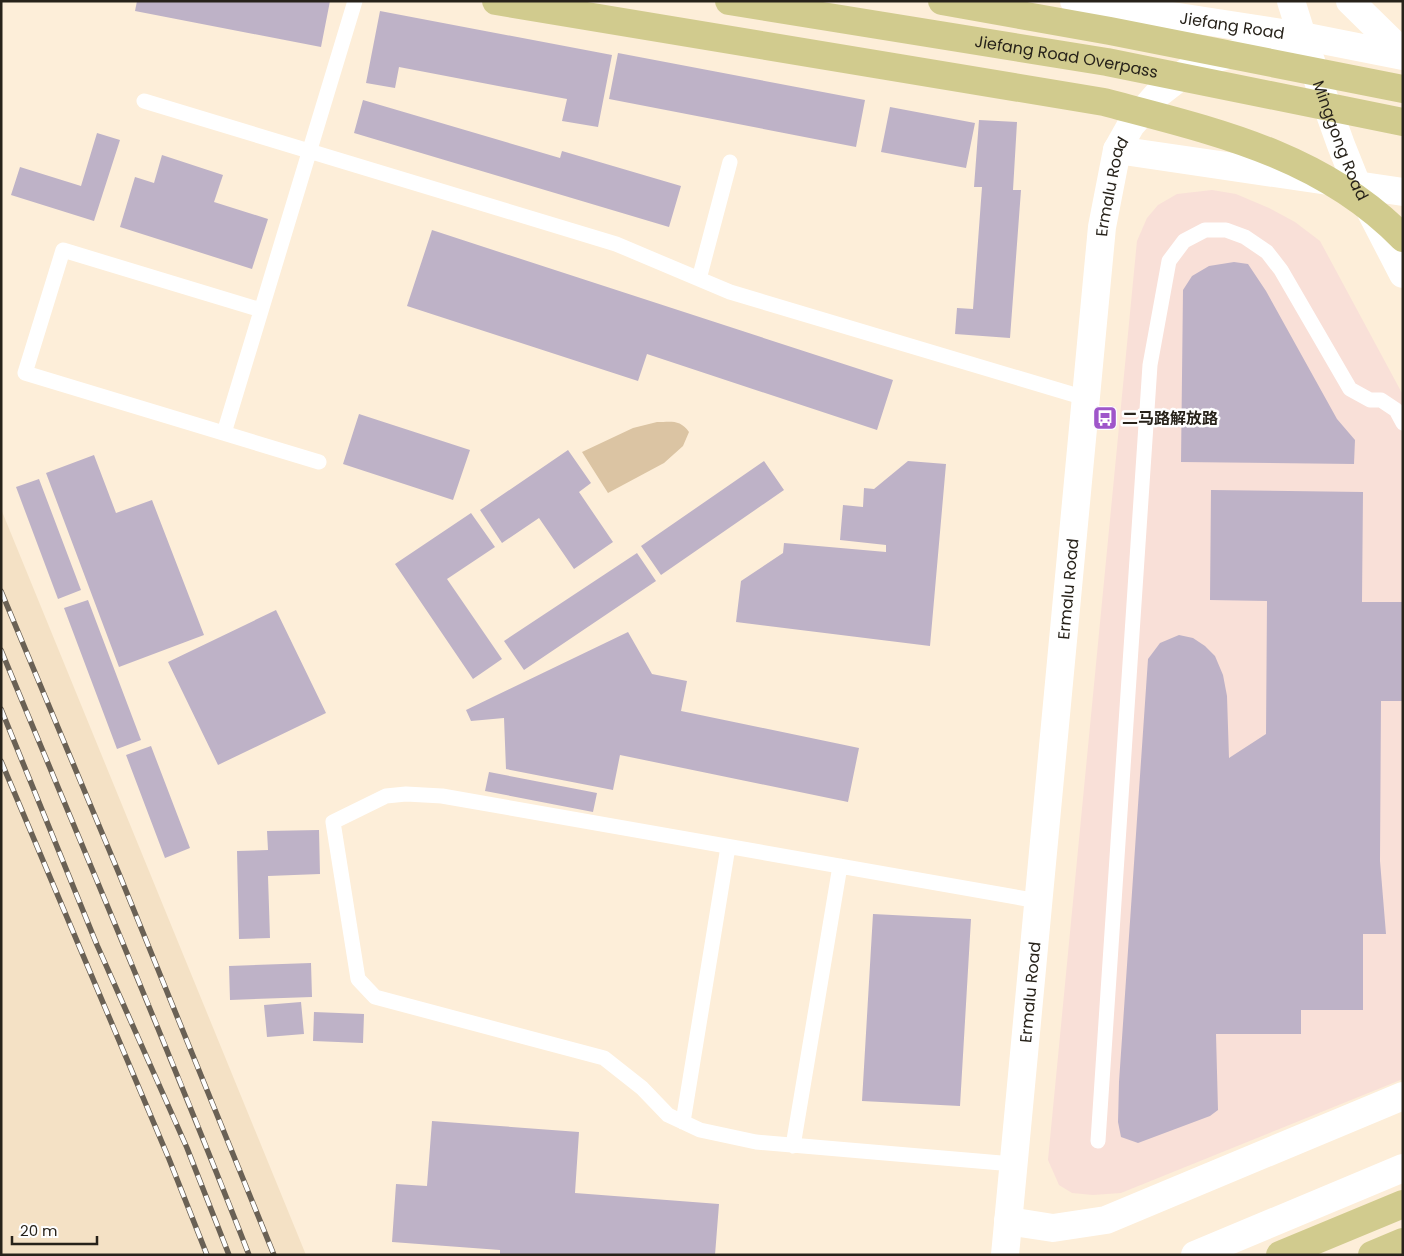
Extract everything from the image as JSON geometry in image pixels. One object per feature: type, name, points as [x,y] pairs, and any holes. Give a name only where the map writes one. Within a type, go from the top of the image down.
[{"type":"main road","points":[[496,1],[1104,102],[1193,125],[1248,143],[1288,159],[1322,176],[1352,194],[1386,221],[1403,238]]},
{"type":"main road","name":"Jiefang Road Overpass","points":[[729,1],[1107,62],[1403,122]]},
{"type":"main road","name":"Jiefang Road Overpass","points":[[942,1],[1110,31],[1403,89]]},
{"type":"main road","points":[[1280,1255],[1403,1204]]},
{"type":"main road","points":[[1372,1255],[1403,1242]]},
{"type":"street","name":"Jiefang Road","points":[[1074,1],[1302,36],[1403,54]]},
{"type":"street","name":"Minggong Road","points":[[1291,1],[1356,185],[1403,274]]},
{"type":"street","points":[[1350,1],[1403,54]]},
{"type":"street","name":"Ermalu Road","points":[[1005,1255],[1102,227],[1118,150],[1131,125],[1158,94],[1198,63],[1302,36]]},
{"type":"street","points":[[1118,150],[1403,192]]},
{"type":"street","points":[[1008,1221],[1053,1228],[1106,1220],[1403,1096]]},
{"type":"street","points":[[1195,1255],[1403,1168]]},
{"type":"lane","points":[[224,433],[355,1]]},
{"type":"lane","points":[[144,101],[616,244],[730,292],[1085,398]]},
{"type":"lane","points":[[698,279],[730,162]]},
{"type":"lane","points":[[1098,1141],[1150,365],[1169,260],[1184,241],[1205,230],[1226,230],[1244,237],[1267,252],[1281,270],[1350,389],[1370,400],[1381,400],[1396,410],[1403,423]]},
{"type":"lane","points":[[261,310],[63,250],[25,373],[319,462]]},
{"type":"lane","points":[[1013,1164],[756,1142],[700,1130],[668,1115],[642,1088],[604,1058],[375,997],[358,979],[333,822],[386,796],[406,794],[442,796],[1038,901]]},
{"type":"lane","points":[[683,1122],[728,846]]},
{"type":"lane","points":[[793,1146],[840,866]]},
{"type":"shaded area","points":[[1212,190],[1236,194],[1269,208],[1295,222],[1320,241],[1403,395],[1403,1079],[1121,1193],[1093,1195],[1072,1193],[1059,1185],[1048,1160],[1137,241],[1147,218],[1158,205],[1177,194]]},
{"type":"shaded area","points":[[657,422],[675,422],[686,428],[689,432],[683,446],[664,463],[608,493],[582,452],[633,428]]},
{"type":"shaded area","points":[[1,509],[306,1255],[1,1255]]},
{"type":"building","points":[[137,1],[330,1],[321,47],[135,11]]},
{"type":"building","points":[[380,11],[612,55],[598,127],[562,121],[567,99],[399,67],[395,88],[366,83]]},
{"type":"building","points":[[618,53],[865,100],[856,147],[609,99]]},
{"type":"building","points":[[363,100],[560,158],[562,151],[681,186],[669,227],[354,133]]},
{"type":"building","points":[[890,107],[975,123],[966,168],[881,152]]},
{"type":"building","points":[[979,120],[1017,122],[1013,190],[1021,190],[1010,338],[955,334],[957,308],[973,309],[982,187],[974,187]]},
{"type":"building","points":[[97,133],[120,140],[94,221],[11,195],[20,167],[81,186]]},
{"type":"building","points":[[162,155],[223,175],[214,202],[268,219],[252,269],[120,227],[135,177],[154,183]]},
{"type":"building","points":[[432,230],[893,380],[877,430],[647,354],[638,381],[407,306]]},
{"type":"building","points":[[1234,262],[1248,264],[1266,291],[1337,419],[1355,440],[1354,464],[1181,462],[1183,290],[1192,276],[1209,266]]},
{"type":"building","points":[[359,414],[470,450],[453,500],[343,464]]},
{"type":"building","points":[[568,450],[591,483],[579,492],[613,542],[574,569],[539,518],[502,543],[480,510]]},
{"type":"building","points":[[94,455],[116,513],[152,500],[204,635],[119,667],[46,473]]},
{"type":"building","points":[[764,461],[784,490],[661,575],[641,546]]},
{"type":"building","points":[[908,461],[946,464],[930,646],[736,622],[741,581],[783,553],[784,543],[886,552],[886,545],[840,540],[843,505],[863,507],[864,488],[874,489]]},
{"type":"building","points":[[39,479],[81,590],[58,599],[16,487]]},
{"type":"building","points":[[1211,490],[1363,492],[1362,602],[1403,602],[1403,701],[1381,701],[1380,861],[1386,934],[1363,934],[1363,1010],[1301,1010],[1301,1034],[1216,1034],[1218,1110],[1210,1116],[1138,1143],[1121,1137],[1118,1122],[1119,1082],[1148,659],[1160,643],[1179,635],[1193,638],[1215,656],[1223,675],[1227,696],[1229,758],[1266,734],[1267,601],[1210,600]]},
{"type":"building","points":[[471,513],[495,547],[447,579],[502,659],[473,679],[395,564]]},
{"type":"building","points":[[637,553],[656,581],[524,670],[504,641]]},
{"type":"building","points":[[88,600],[141,740],[117,749],[64,608]]},
{"type":"building","points":[[276,610],[326,713],[218,765],[168,662]]},
{"type":"building","points":[[628,632],[652,674],[687,681],[681,711],[859,748],[848,802],[620,755],[613,790],[506,769],[504,718],[471,721],[466,710]]},
{"type":"building","points":[[151,746],[190,848],[165,858],[126,755]]},
{"type":"building","points":[[489,772],[597,793],[593,812],[485,791]]},
{"type":"building","points":[[319,830],[320,874],[268,876],[270,938],[239,939],[237,851],[268,850],[267,831]]},
{"type":"building","points":[[873,914],[971,919],[960,1106],[862,1101]]},
{"type":"building","points":[[311,963],[312,997],[230,1000],[229,966]]},
{"type":"building","points":[[301,1002],[304,1034],[267,1037],[264,1005]]},
{"type":"building","points":[[314,1012],[364,1014],[363,1043],[313,1041]]},
{"type":"building","points":[[432,1121],[579,1132],[575,1193],[719,1204],[715,1255],[500,1255],[500,1250],[392,1242],[396,1184],[427,1186]]},
{"type":"railway","points":[[1,591],[120,876],[274,1255]]},
{"type":"railway","points":[[1,650],[158,1027],[249,1255]]},
{"type":"railway","points":[[1,709],[97,945],[187,1148],[229,1255]]},
{"type":"railway","points":[[1,761],[169,1159],[207,1255]]},
{"type":"place","name":"二马路解放路","points":[[1105,418]]}]
